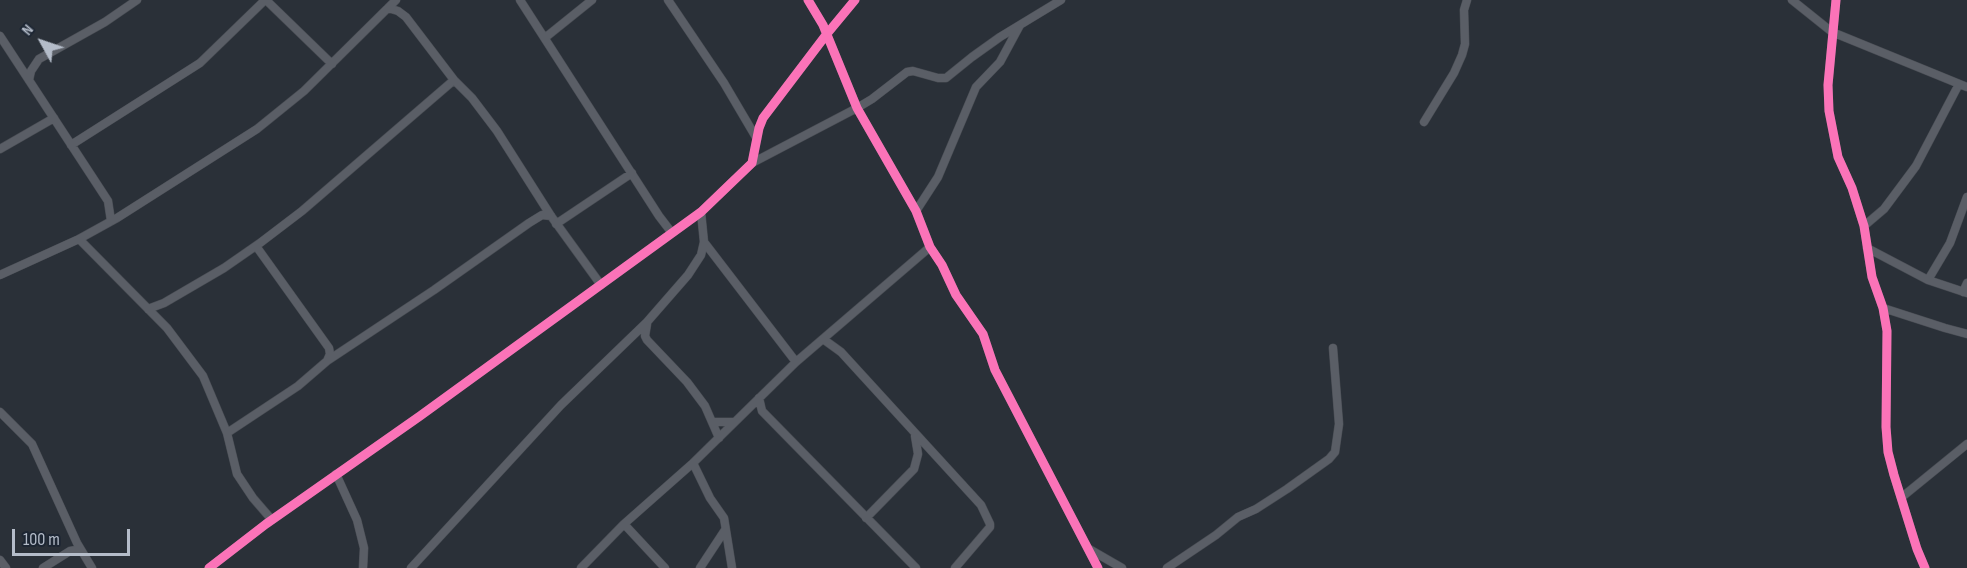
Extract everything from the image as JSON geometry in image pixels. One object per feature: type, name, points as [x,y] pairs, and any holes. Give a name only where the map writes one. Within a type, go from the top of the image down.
[{"type":"street","points":[[29,80],[31,71],[39,59],[105,22],[137,0]]},
{"type":"street","points":[[71,145],[200,63],[266,0],[332,64]]},
{"type":"street","points":[[0,275],[79,239],[111,221],[257,129],[304,91],[396,0]]},
{"type":"street","points":[[520,0],[672,233]]},
{"type":"street","points":[[546,37],[592,0]]},
{"type":"street","points":[[668,0],[724,83],[757,139]]},
{"type":"street","points":[[808,0],[823,24],[857,108],[916,211],[930,247],[942,265],[956,295],[983,334],[995,370],[1098,568]]},
{"type":"street","points":[[752,163],[763,118],[855,0]]},
{"type":"street","points":[[209,568],[272,520],[420,416],[701,212],[752,163],[857,108],[908,72],[946,78],[980,51],[1061,0]]},
{"type":"street","points":[[1424,122],[1454,73],[1462,55],[1465,44],[1464,10],[1467,0]]},
{"type":"street","points":[[1792,0],[1832,32],[1963,85],[1912,172],[1884,209],[1864,226]]},
{"type":"street","points":[[1836,0],[1828,85],[1829,111],[1838,157],[1852,188],[1864,226],[1872,277],[1883,308],[1888,352],[1886,427],[1893,476],[1925,568]]},
{"type":"street","points":[[388,8],[406,17],[454,80],[472,98],[497,131],[556,224],[601,285]]},
{"type":"street","points":[[916,211],[938,177],[976,87],[1000,62],[1021,24]]},
{"type":"street","points":[[0,36],[108,201],[111,221]]},
{"type":"street","points":[[148,309],[164,303],[224,267],[302,211],[454,80]]},
{"type":"street","points":[[0,149],[54,118]]},
{"type":"street","points":[[556,224],[632,173]]},
{"type":"street","points":[[1928,280],[1950,243],[1967,197]]},
{"type":"street","points":[[411,568],[561,405],[647,322],[688,274],[701,255],[704,243],[701,212]]},
{"type":"street","points":[[227,433],[298,386],[327,361],[529,223],[542,215],[551,216]]},
{"type":"street","points":[[79,239],[167,328],[203,376],[227,433],[237,474],[272,520]]},
{"type":"street","points":[[704,243],[796,362]]},
{"type":"street","points":[[255,246],[328,348],[330,354],[327,361]]},
{"type":"street","points":[[581,568],[624,524],[693,463],[796,362],[930,247]]},
{"type":"street","points":[[1867,248],[1928,280],[1965,292],[1967,283]]},
{"type":"street","points":[[1883,308],[1967,334]]},
{"type":"street","points":[[647,322],[645,330],[647,340],[687,382],[705,406],[718,438]]},
{"type":"street","points":[[823,339],[841,352],[981,505],[990,524],[988,531],[956,568]]},
{"type":"street","points":[[1167,568],[1216,535],[1238,516],[1256,509],[1287,489],[1329,459],[1335,452],[1339,432],[1333,348]]},
{"type":"street","points":[[759,398],[762,411],[915,567]]},
{"type":"street","points":[[748,408],[762,411]]},
{"type":"street","points":[[0,412],[32,444],[72,532],[92,568]]},
{"type":"street","points":[[713,422],[734,422]]},
{"type":"street","points":[[866,518],[914,470],[918,454],[913,432]]},
{"type":"street","points":[[1902,497],[1967,444]]},
{"type":"street","points":[[693,463],[710,498],[724,518],[732,568]]},
{"type":"street","points":[[336,474],[357,520],[364,548],[363,568]]},
{"type":"street","points":[[624,524],[664,568]]},
{"type":"street","points":[[700,568],[725,530]]},
{"type":"street","points":[[43,568],[63,554],[71,544],[72,532]]},
{"type":"street","points":[[1088,548],[1122,568]]},
{"type":"street","points":[[63,554],[76,550],[82,552]]},
{"type":"street","points":[[1181,559],[1185,568]]},
{"type":"street","points":[[0,560],[6,568]]},
{"type":"cycle path","points":[[808,0],[823,25],[857,108],[916,211],[930,247],[942,265],[956,295],[983,334],[995,370],[1098,568]]},
{"type":"cycle path","points":[[209,568],[266,524],[420,416],[701,212],[752,163],[763,118],[855,0]]},
{"type":"cycle path","points":[[1836,0],[1828,85],[1829,111],[1838,157],[1852,188],[1864,226],[1872,277],[1883,308],[1887,331],[1888,452],[1917,549],[1925,568]]}]
